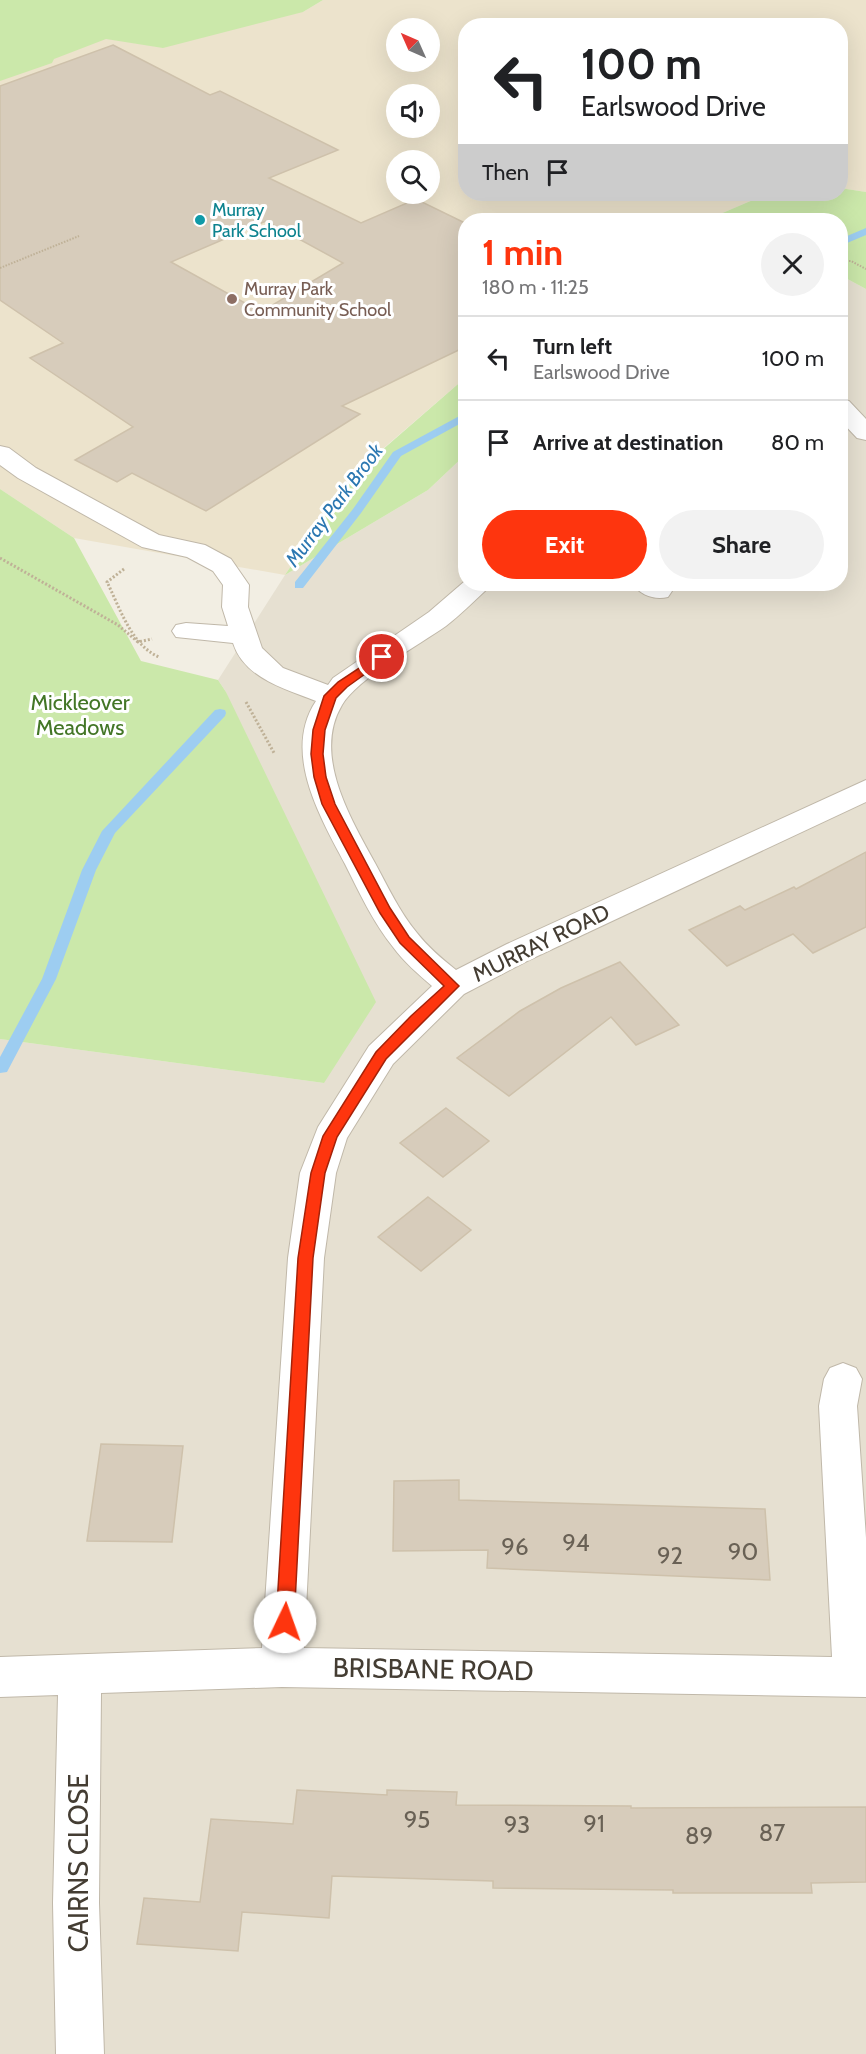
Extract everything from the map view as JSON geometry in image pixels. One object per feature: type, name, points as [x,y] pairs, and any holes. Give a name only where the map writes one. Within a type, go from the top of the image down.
[{"type":"street","points":[[848,414],[866,433]]},
{"type":"street","points":[[0,453],[27,473],[151,541],[196,551],[222,565],[236,585],[235,607],[249,651],[273,674],[330,696]]},
{"type":"street","points":[[453,986],[404,940],[384,910],[328,804],[320,777],[317,754],[319,730],[330,696],[343,684],[439,618],[469,591]]},
{"type":"street","points":[[186,631],[244,636]]},
{"type":"street","name":"MURRAY ROAD","points":[[282,1667],[306,1258],[318,1173],[330,1136],[381,1055],[453,986],[518,952],[866,790]]},
{"type":"street","points":[[843,1379],[838,1406],[860,1676]]},
{"type":"street","name":"BRISBANE ROAD","points":[[0,1677],[80,1672],[282,1667],[860,1676]]},
{"type":"street","name":"CAIRNS CLOSE","points":[[80,1672],[76,1903],[80,2054]]},
{"type":"path","points":[[0,268],[79,236]]},
{"type":"path","points":[[848,261],[866,269]]},
{"type":"path","points":[[0,558],[118,625],[138,642],[186,631]]},
{"type":"shaded area","name":"Murray Park Community School","points":[[323,0],[866,0],[866,192],[848,189],[848,18],[458,18],[458,201],[751,201],[722,213],[458,213],[458,384],[350,477],[285,575],[74,538],[0,489],[0,10],[303,12]]},
{"type":"shaded area","points":[[848,279],[866,289],[866,2054],[0,2054],[0,1039],[324,1083],[226,692],[218,680],[285,575],[428,490],[458,462],[458,591],[848,591]]},
{"type":"green space","points":[[0,0],[323,0],[303,12],[163,48],[106,39],[54,59],[52,63],[0,81]]},
{"type":"green space","points":[[848,189],[866,192],[866,289],[848,279],[848,213],[722,213],[751,201],[848,201]]},
{"type":"green space","points":[[458,384],[458,462],[428,490],[285,575],[350,478]]},
{"type":"green space","name":"Mickleover Meadows","points":[[0,489],[74,538],[141,661],[218,680],[226,692],[376,1002],[324,1083],[0,1039]]},
{"type":"building","points":[[113,45],[210,95],[220,91],[338,150],[269,178],[361,223],[405,204],[426,204],[458,220],[458,350],[342,406],[360,414],[206,511],[132,473],[117,482],[75,460],[133,427],[30,358],[63,343],[0,300],[0,86]],"holes":[[[266,221],[343,263],[261,312],[171,262]]]},
{"type":"building","points":[[866,852],[866,927],[813,953],[793,934],[727,966],[689,930],[740,906],[745,910],[794,887],[796,889]]},
{"type":"building","points":[[620,962],[679,1025],[636,1045],[611,1017],[509,1096],[457,1058],[520,1011],[561,988]]},
{"type":"building","points":[[446,1108],[489,1141],[443,1177],[400,1143]]},
{"type":"building","points":[[428,1197],[471,1230],[421,1271],[378,1237]]},
{"type":"building","points":[[101,1444],[183,1446],[172,1542],[87,1541]]},
{"type":"building","points":[[459,1480],[459,1500],[765,1509],[770,1580],[487,1568],[488,1550],[393,1551],[394,1481]]},
{"type":"building","points":[[297,1790],[387,1795],[387,1790],[457,1792],[456,1805],[631,1806],[631,1808],[866,1807],[866,1882],[811,1883],[812,1893],[673,1893],[673,1890],[493,1888],[493,1881],[332,1876],[329,1918],[242,1912],[238,1951],[137,1944],[144,1898],[200,1902],[211,1819],[293,1824]]},
{"type":"waterway","name":"Murray Park Brook","points":[[848,239],[866,231]]},
{"type":"waterway","name":"Murray Park Brook","points":[[299,585],[357,511],[397,454],[458,420]]},
{"type":"waterway","name":"Murray Park Brook","points":[[2,1068],[49,979],[89,870],[109,831],[220,713]]},
{"type":"place","name":"Murray Park School","points":[[200,220]]},
{"type":"place","name":"Murray Park Community School","points":[[232,299]]},
{"type":"route","points":[[285,1622],[306,1258],[318,1173],[330,1136],[381,1055],[453,986],[404,940],[384,910],[328,804],[320,777],[317,754],[319,730],[330,696],[343,684],[382,657]]}]
